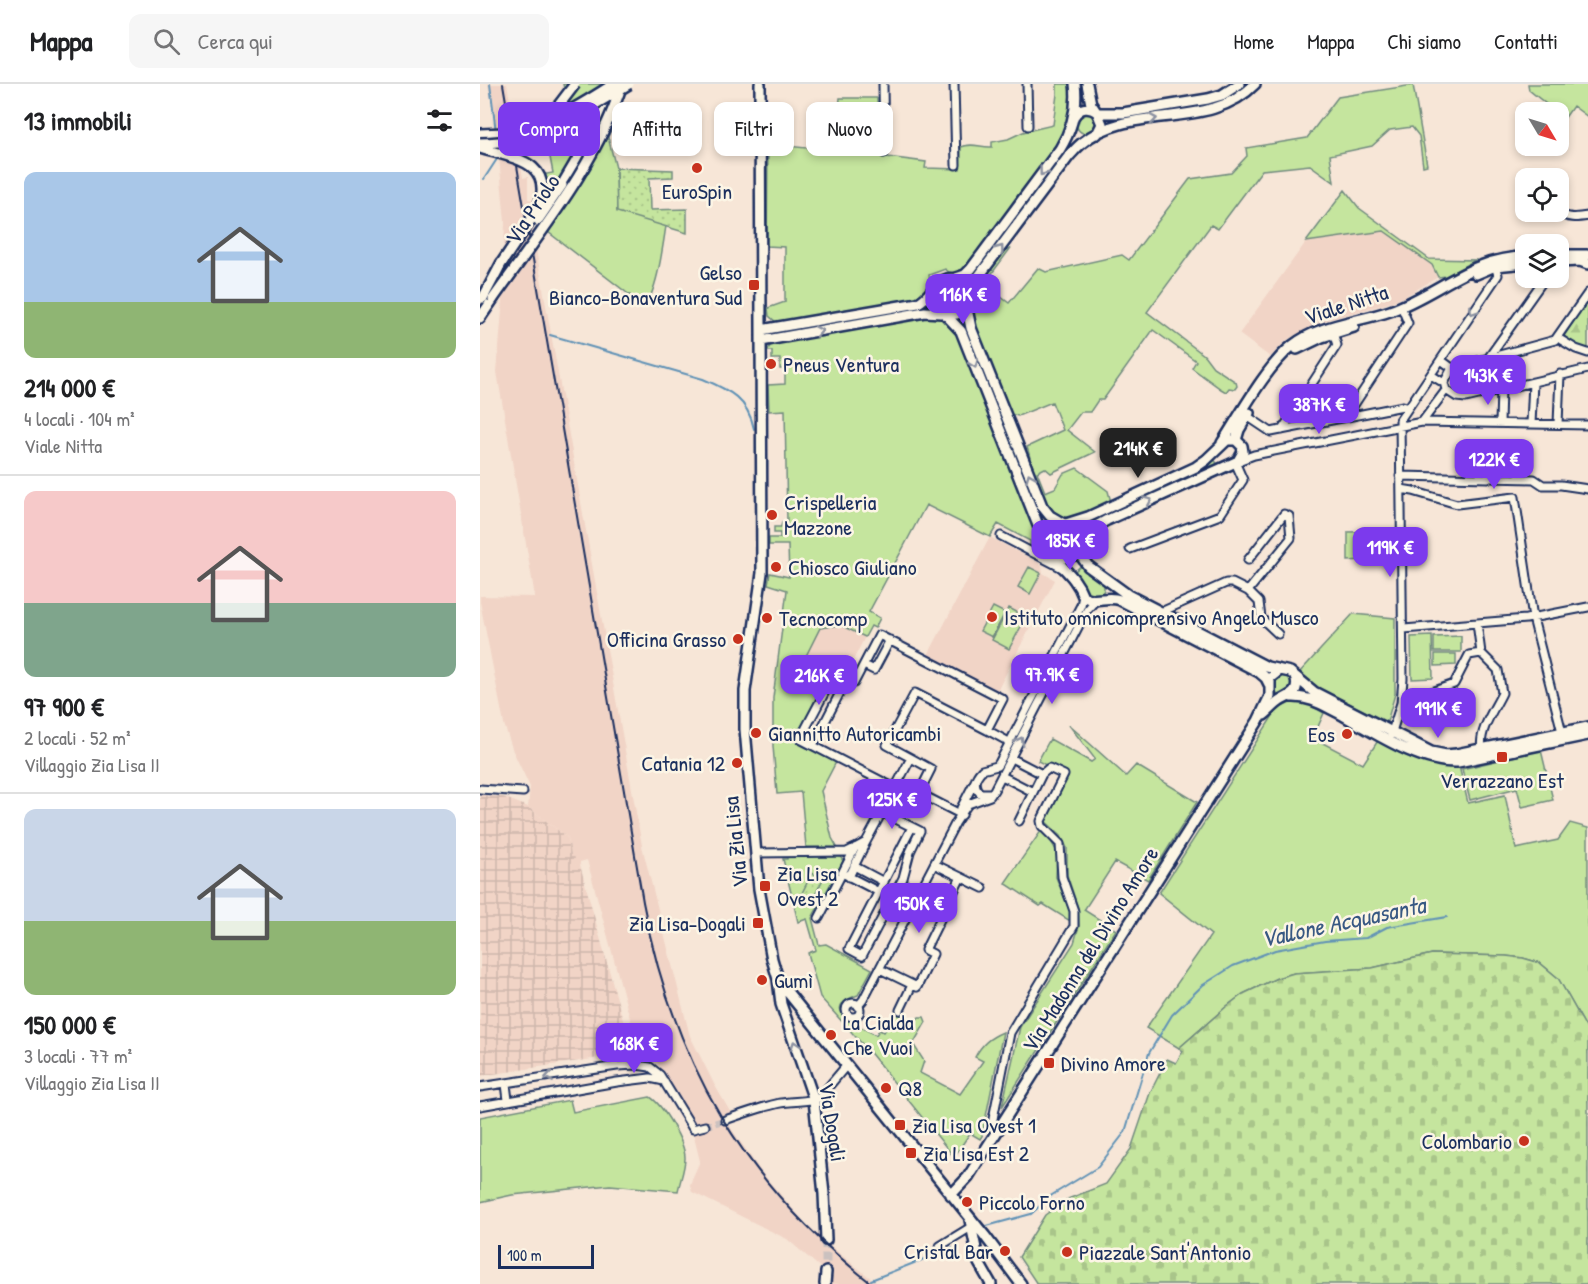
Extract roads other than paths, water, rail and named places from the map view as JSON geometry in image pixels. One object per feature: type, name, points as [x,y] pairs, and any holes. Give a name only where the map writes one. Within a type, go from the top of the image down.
[{"type":"main road","points":[[561,102],[575,84]]},
{"type":"main road","points":[[562,185],[608,84]]},
{"type":"main road","points":[[583,102],[614,84]]},
{"type":"main road","name":"Via Priolo","points":[[480,318],[486,300],[562,185],[595,129],[614,84]]},
{"type":"main road","name":"Via Priolo","points":[[486,300],[584,166],[603,133],[622,84]]},
{"type":"main road","points":[[480,143],[519,140],[546,131],[577,116],[629,84]]},
{"type":"main road","name":"Via Zia Lisa","points":[[760,84],[762,573],[744,710],[756,853],[767,934],[778,979],[1021,1284]]},
{"type":"main road","points":[[1075,84],[1073,128],[1084,138],[1094,136],[1102,124],[1091,104],[1087,84]]},
{"type":"main road","points":[[761,330],[918,303],[925,299],[941,281],[968,273],[1060,149],[1073,119],[1084,108],[1097,112],[1123,113],[1208,99],[1222,95],[1239,84]]},
{"type":"main road","points":[[761,341],[925,312],[959,313],[979,276],[1069,156],[1082,143],[1125,123],[1215,109],[1238,99],[1255,84]]},
{"type":"main road","points":[[480,134],[498,133]]},
{"type":"main road","points":[[480,148],[508,155],[529,164],[539,175],[543,189],[538,209],[501,264],[486,300]]},
{"type":"main road","points":[[1569,256],[1588,255]]},
{"type":"main road","name":"Viale Nitta","points":[[1065,523],[1088,517],[1196,467],[1206,460],[1219,446],[1281,355],[1299,340],[1402,309],[1479,265],[1515,258]]},
{"type":"main road","points":[[1569,262],[1580,261],[1588,264]]},
{"type":"main road","points":[[1495,263],[1515,263]]},
{"type":"main road","points":[[953,279],[964,286],[971,328],[1042,506],[1050,516],[1077,529],[1081,556],[1088,566],[1128,595],[1267,667],[1290,672],[1296,679],[1336,708]]},
{"type":"main road","points":[[934,290],[933,302],[961,331],[1047,551],[1078,583],[1083,596],[1120,600],[1259,672],[1266,678],[1276,697],[1308,698],[1336,708],[1428,759],[1450,762],[1563,736],[1588,727]]},
{"type":"main road","points":[[789,326],[789,336]]},
{"type":"main road","points":[[1236,440],[1247,416],[1276,372],[1290,356],[1332,330]]},
{"type":"main road","points":[[1047,551],[1058,557],[1067,558],[1073,555],[1091,529],[1234,463],[1242,456],[1243,448],[1236,440],[1228,440],[1219,446],[1216,454],[1223,463],[1234,463]]},
{"type":"main road","points":[[1047,551],[1046,537],[1049,530],[1055,525],[1065,523]]},
{"type":"main road","points":[[1100,599],[1108,590],[1107,580]]},
{"type":"main road","points":[[1258,721],[1268,701],[1272,675],[1280,670]]},
{"type":"main road","points":[[1258,721],[1297,687],[1296,679]]},
{"type":"main road","name":"Via Madonna del Divino Amore","points":[[951,1195],[968,1177],[1258,721]]},
{"type":"main road","points":[[1390,736],[1438,753],[1456,754],[1563,736],[1588,735]]},
{"type":"main road","name":"Via Dogali","points":[[778,979],[781,1004],[814,1100],[824,1194],[826,1240]]},
{"type":"main road","points":[[781,1004],[789,994]]},
{"type":"main road","name":"Via Zia Lisa","points":[[970,1222],[979,1263],[991,1284]]},
{"type":"main road","points":[[976,1254],[981,1247],[991,1246]]},
{"type":"main road","points":[[825,1284],[826,1272]]},
{"type":"street","points":[[882,84],[883,102]]},
{"type":"street","points":[[954,84],[956,165]]},
{"type":"street","points":[[1027,84],[1028,126]]},
{"type":"street","points":[[1569,217],[1588,216]]},
{"type":"street","points":[[1390,736],[1402,698],[1404,628],[1400,420],[1498,275],[1495,263]]},
{"type":"street","points":[[1489,357],[1538,288]]},
{"type":"street","points":[[1558,340],[1588,293]]},
{"type":"street","points":[[480,324],[486,300]]},
{"type":"street","points":[[1346,417],[1408,323],[1402,309]]},
{"type":"street","points":[[1282,430],[1338,345],[1332,330]]},
{"type":"street","points":[[1501,340],[1514,351]]},
{"type":"street","points":[[1452,368],[1558,340],[1588,353]]},
{"type":"street","points":[[1443,358],[1452,368]]},
{"type":"street","points":[[1422,422],[1445,387],[1452,368]]},
{"type":"street","points":[[1429,378],[1457,397],[1466,398],[1588,369]]},
{"type":"street","points":[[1558,424],[1560,374]]},
{"type":"street","points":[[1531,423],[1533,382]]},
{"type":"street","points":[[1500,423],[1501,389]]},
{"type":"street","points":[[1247,416],[1271,432],[1403,406],[1408,408]]},
{"type":"street","points":[[1130,549],[1220,515],[1243,480],[1234,463],[1254,455],[1422,422],[1588,425]]},
{"type":"street","points":[[1243,448],[1254,455]]},
{"type":"street","points":[[1400,476],[1534,479],[1543,485],[1588,489]]},
{"type":"street","points":[[1401,489],[1456,504],[1515,497],[1533,618],[1563,736]]},
{"type":"street","points":[[1248,560],[1284,514],[1289,516],[1291,538],[1248,591]]},
{"type":"street","points":[[1001,536],[1047,551]]},
{"type":"street","points":[[1161,612],[1226,583],[1232,583],[1248,591],[1259,602],[1260,618],[1278,634]]},
{"type":"street","points":[[858,1006],[880,969],[975,782],[982,770],[997,766],[1081,605],[1083,596]]},
{"type":"street","points":[[960,814],[971,802],[993,793],[1087,610],[1100,599]]},
{"type":"street","points":[[1404,628],[1533,618],[1588,608]]},
{"type":"street","points":[[1477,623],[1481,653],[1498,670],[1502,688],[1502,693],[1483,733],[1482,749]]},
{"type":"street","points":[[895,788],[800,739],[835,673],[854,683],[879,635],[1003,699],[987,730]]},
{"type":"street","points":[[864,665],[874,670],[890,640]]},
{"type":"street","points":[[1402,698],[1415,698],[1454,684],[1469,655],[1481,653]]},
{"type":"street","points":[[813,745],[847,679]]},
{"type":"street","points":[[960,814],[919,793],[931,769],[887,745],[915,693],[1009,742]]},
{"type":"street","points":[[845,875],[854,866],[911,758]]},
{"type":"street","points":[[1011,758],[1042,774]]},
{"type":"street","points":[[996,1132],[992,1124],[1010,1033],[1074,926],[1074,911],[1062,877],[1060,844],[1042,826],[1041,821],[1064,775],[1049,768],[1042,774],[1018,821]]},
{"type":"street","points":[[1002,776],[1033,792]]},
{"type":"street","points":[[975,782],[975,788],[980,793],[993,793]]},
{"type":"street","points":[[480,789],[522,792]]},
{"type":"street","points":[[882,812],[912,827],[920,831],[910,852],[903,878],[862,956],[849,949],[912,827]]},
{"type":"street","points":[[756,853],[847,852],[866,842]]},
{"type":"street","points":[[819,918],[845,875],[855,848]]},
{"type":"street","points":[[934,864],[983,888]]},
{"type":"street","points":[[854,866],[882,886]]},
{"type":"street","points":[[845,875],[896,892]]},
{"type":"street","points":[[880,969],[916,987],[933,954],[925,950],[961,878]]},
{"type":"street","points":[[900,1010],[912,985]]},
{"type":"street","points":[[617,1066],[622,1076],[617,1082]]},
{"type":"street","points":[[480,1087],[617,1066],[650,1067],[664,1081],[693,1130],[705,1126]]},
{"type":"street","points":[[725,1120],[776,1104],[819,1098],[846,1066]]},
{"type":"street","points":[[480,1106],[617,1082],[650,1078],[664,1081]]},
{"type":"street","points":[[506,1084],[508,1100]]},
{"type":"street","points":[[940,1246],[970,1222]]},
{"type":"waterway","points":[[490,84],[496,132]]},
{"type":"waterway","points":[[484,179],[497,159],[497,155]]},
{"type":"waterway","points":[[550,335],[712,383],[729,392],[742,403],[754,429]]},
{"type":"waterway","name":"Vallone Acquasanta","points":[[983,1227],[1031,1214],[1052,1195],[1098,1167],[1125,1132],[1149,1053],[1172,1015],[1203,985],[1233,966],[1275,950],[1325,941],[1366,938],[1387,927],[1447,917]]},
{"type":"waterway","points":[[871,1280],[952,1248]]},
{"type":"tunnel","points":[[705,1126],[725,1120]]},
{"type":"tunnel","points":[[826,1240],[826,1272]]},
{"type":"railway","points":[[503,84],[643,902],[656,960],[673,1015],[695,1067],[720,1115],[751,1161],[786,1204],[826,1245],[872,1284]]},
{"type":"place","name":"EuroSpin","points":[[697,168]]},
{"type":"place","name":"Gelso Bianco-Bonaventura Sud","points":[[754,285]]},
{"type":"place","name":"Pneus Ventura","points":[[771,364]]},
{"type":"place","name":"Crispelleria Mazzone","points":[[772,515]]},
{"type":"place","name":"Chiosco Giuliano","points":[[776,567]]},
{"type":"place","name":"Istituto omnicomprensivo Angelo Musco","points":[[992,617]]},
{"type":"place","name":"Tecnocomp","points":[[767,618]]},
{"type":"place","name":"Officina Grasso","points":[[738,639]]},
{"type":"place","name":"Giannitto Autoricambi","points":[[756,733]]},
{"type":"place","name":"Eos","points":[[1347,734]]},
{"type":"place","name":"Verrazzano Est","points":[[1502,757]]},
{"type":"place","name":"Catania 12","points":[[737,763]]},
{"type":"place","name":"Zia Lisa Ovest 2","points":[[765,886]]},
{"type":"place","name":"Zia Lisa-Dogali","points":[[758,923]]},
{"type":"place","name":"Gumì","points":[[762,980]]},
{"type":"place","name":"La Cialda Che Vuoi","points":[[831,1035]]},
{"type":"place","name":"Divino Amore","points":[[1049,1063]]},
{"type":"place","name":"Q8","points":[[886,1088]]},
{"type":"place","name":"Zia Lisa Ovest 1","points":[[900,1125]]},
{"type":"place","name":"Colombario","points":[[1524,1141]]},
{"type":"place","name":"Zia Lisa Est 2","points":[[911,1153]]},
{"type":"place","name":"Piccolo Forno","points":[[967,1202]]},
{"type":"place","name":"Cristal Bar","points":[[1005,1251]]},
{"type":"place","name":"Piazzale Sant'Antonio","points":[[1067,1252]]}]
